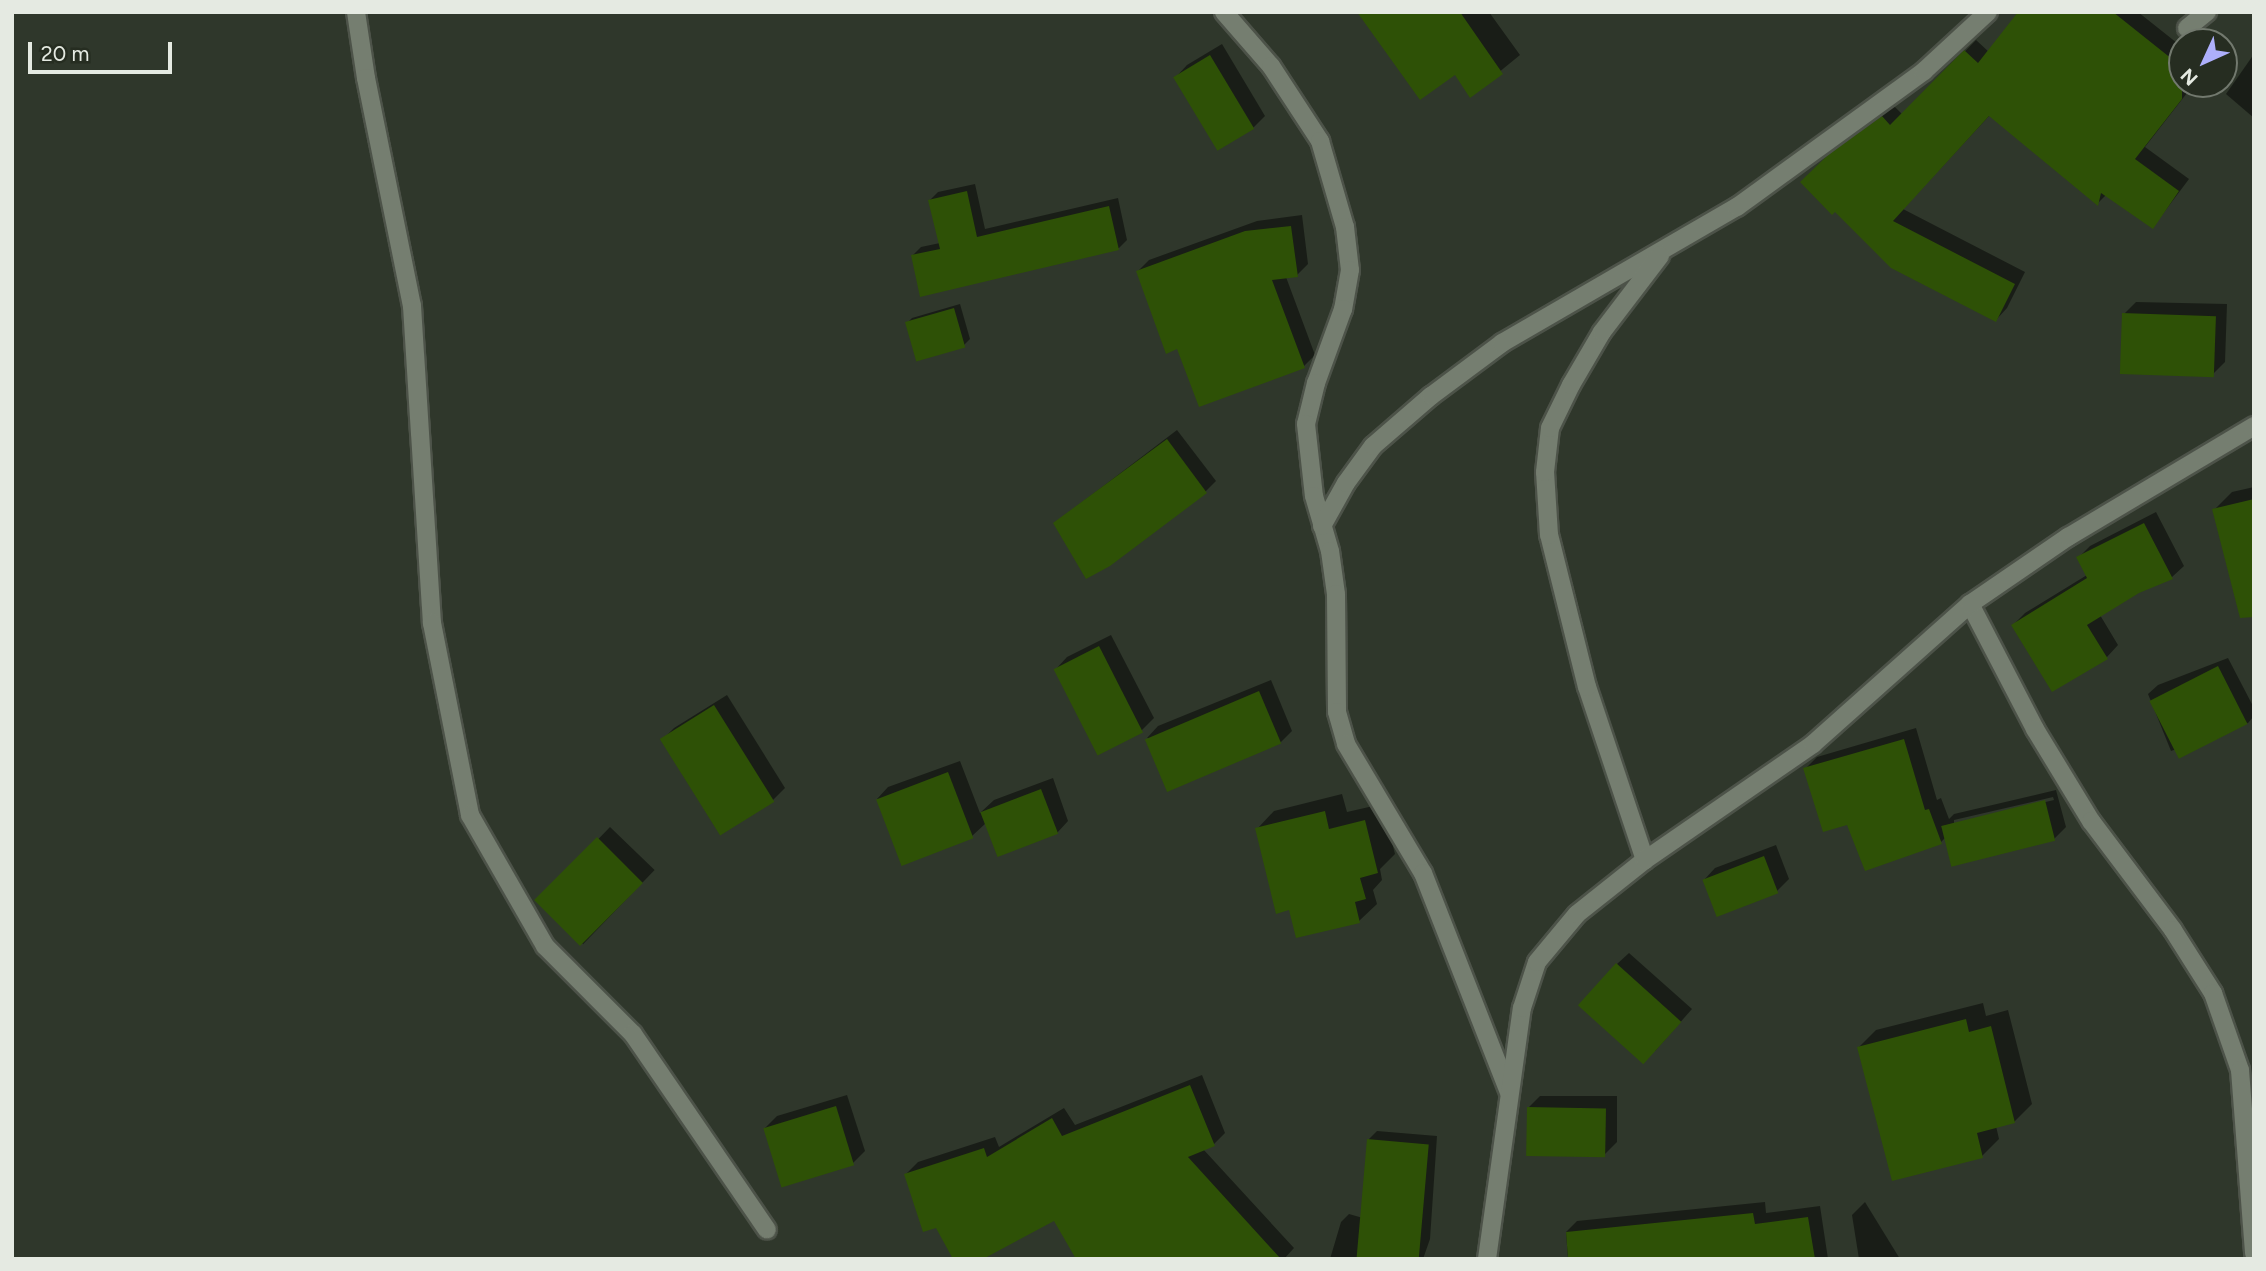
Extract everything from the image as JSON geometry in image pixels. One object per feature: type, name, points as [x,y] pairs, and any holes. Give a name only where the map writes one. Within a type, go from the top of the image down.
[{"type":"street","points":[[356,12],[366,78],[412,306],[432,623],[470,815],[545,946],[633,1034],[767,1230]]},
{"type":"street","points":[[1224,12],[1271,66],[1320,141],[1345,227],[1350,270],[1343,309],[1316,383],[1306,424],[1310,471],[1336,594],[1337,712],[1346,744],[1423,873],[1510,1096]]},
{"type":"street","points":[[1322,526],[1346,483],[1373,446],[1431,396],[1502,344],[1737,207],[1924,71],[1988,12]]},
{"type":"street","points":[[2187,28],[2207,12]]},
{"type":"street","points":[[1645,860],[1584,674],[1549,535],[1545,472],[1550,428],[1571,385],[1602,332],[1667,248]]},
{"type":"street","points":[[1488,1259],[1522,1008],[1537,962],[1577,914],[1645,860],[1813,744],[1970,604],[2068,537],[2254,426]]},
{"type":"street","points":[[1970,604],[2035,729],[2091,821],[2173,930],[2213,993],[2240,1070],[2254,1253]]},
{"type":"building","points":[[1357,12],[1460,12],[1503,74],[1470,98],[1455,75],[1420,100]]},
{"type":"building","points":[[2018,12],[2113,12],[2168,56],[2168,98],[2182,98],[2135,159],[2179,191],[2153,229],[2101,193],[2098,206],[1989,116],[1893,221],[2015,284],[1996,322],[1891,268],[1835,212],[1832,215],[1800,182],[1828,155],[1882,116],[1890,125],[1964,50],[1978,63]]},
{"type":"building","points":[[1210,55],[1254,129],[1217,151],[1173,77]]},
{"type":"building","points":[[967,191],[977,237],[1109,206],[1119,250],[920,297],[911,255],[940,249],[928,200]]},
{"type":"building","points":[[1291,226],[1298,277],[1272,280],[1305,368],[1199,407],[1177,349],[1166,354],[1136,271],[1245,231]]},
{"type":"building","points":[[954,308],[965,347],[916,361],[905,322]]},
{"type":"building","points":[[2122,313],[2216,316],[2214,377],[2120,374]]},
{"type":"building","points":[[1167,439],[1207,493],[1110,566],[1086,579],[1053,523]]},
{"type":"building","points":[[2254,499],[2254,617],[2240,618],[2212,509]]},
{"type":"building","points":[[2144,523],[2173,579],[2139,593],[2087,625],[2108,659],[2052,692],[2011,625],[2087,578],[2076,557]]},
{"type":"building","points":[[1099,646],[1143,732],[1098,756],[1054,669]]},
{"type":"building","points":[[2218,666],[2248,724],[2179,759],[2149,701]]},
{"type":"building","points":[[1259,691],[1281,743],[1167,792],[1145,739]]},
{"type":"building","points":[[714,705],[774,802],[720,836],[660,739]]},
{"type":"building","points":[[1904,739],[1925,810],[1929,809],[1942,844],[1865,871],[1847,825],[1823,832],[1803,768]]},
{"type":"building","points":[[948,772],[973,838],[902,866],[876,800]]},
{"type":"building","points":[[1041,789],[1058,834],[998,857],[980,812]]},
{"type":"building","points":[[2045,800],[2055,841],[1951,867],[1941,826]]},
{"type":"building","points":[[1325,811],[1329,829],[1365,820],[1378,873],[1360,878],[1366,899],[1355,902],[1360,923],[1296,938],[1289,910],[1276,914],[1255,828]]},
{"type":"building","points":[[597,837],[643,883],[580,946],[534,900]]},
{"type":"building","points":[[1764,856],[1778,893],[1717,917],[1702,880]]},
{"type":"building","points":[[1616,963],[1681,1022],[1643,1064],[1578,1005]]},
{"type":"building","points":[[1966,1019],[1969,1032],[1991,1026],[2015,1123],[1977,1133],[1983,1158],[1892,1181],[1857,1047]]},
{"type":"building","points":[[1190,1085],[1215,1146],[1188,1157],[1281,1259],[1076,1259],[1054,1221],[983,1259],[953,1259],[936,1228],[923,1232],[904,1174],[984,1148],[987,1157],[1052,1118],[1062,1136]]},
{"type":"building","points":[[836,1106],[854,1165],[781,1188],[763,1128]]},
{"type":"building","points":[[1527,1107],[1606,1108],[1605,1157],[1526,1156]]},
{"type":"building","points":[[1367,1139],[1429,1144],[1419,1259],[1357,1259]]},
{"type":"building","points":[[1753,1213],[1755,1224],[1808,1217],[1815,1259],[1568,1258],[1566,1232]]}]
